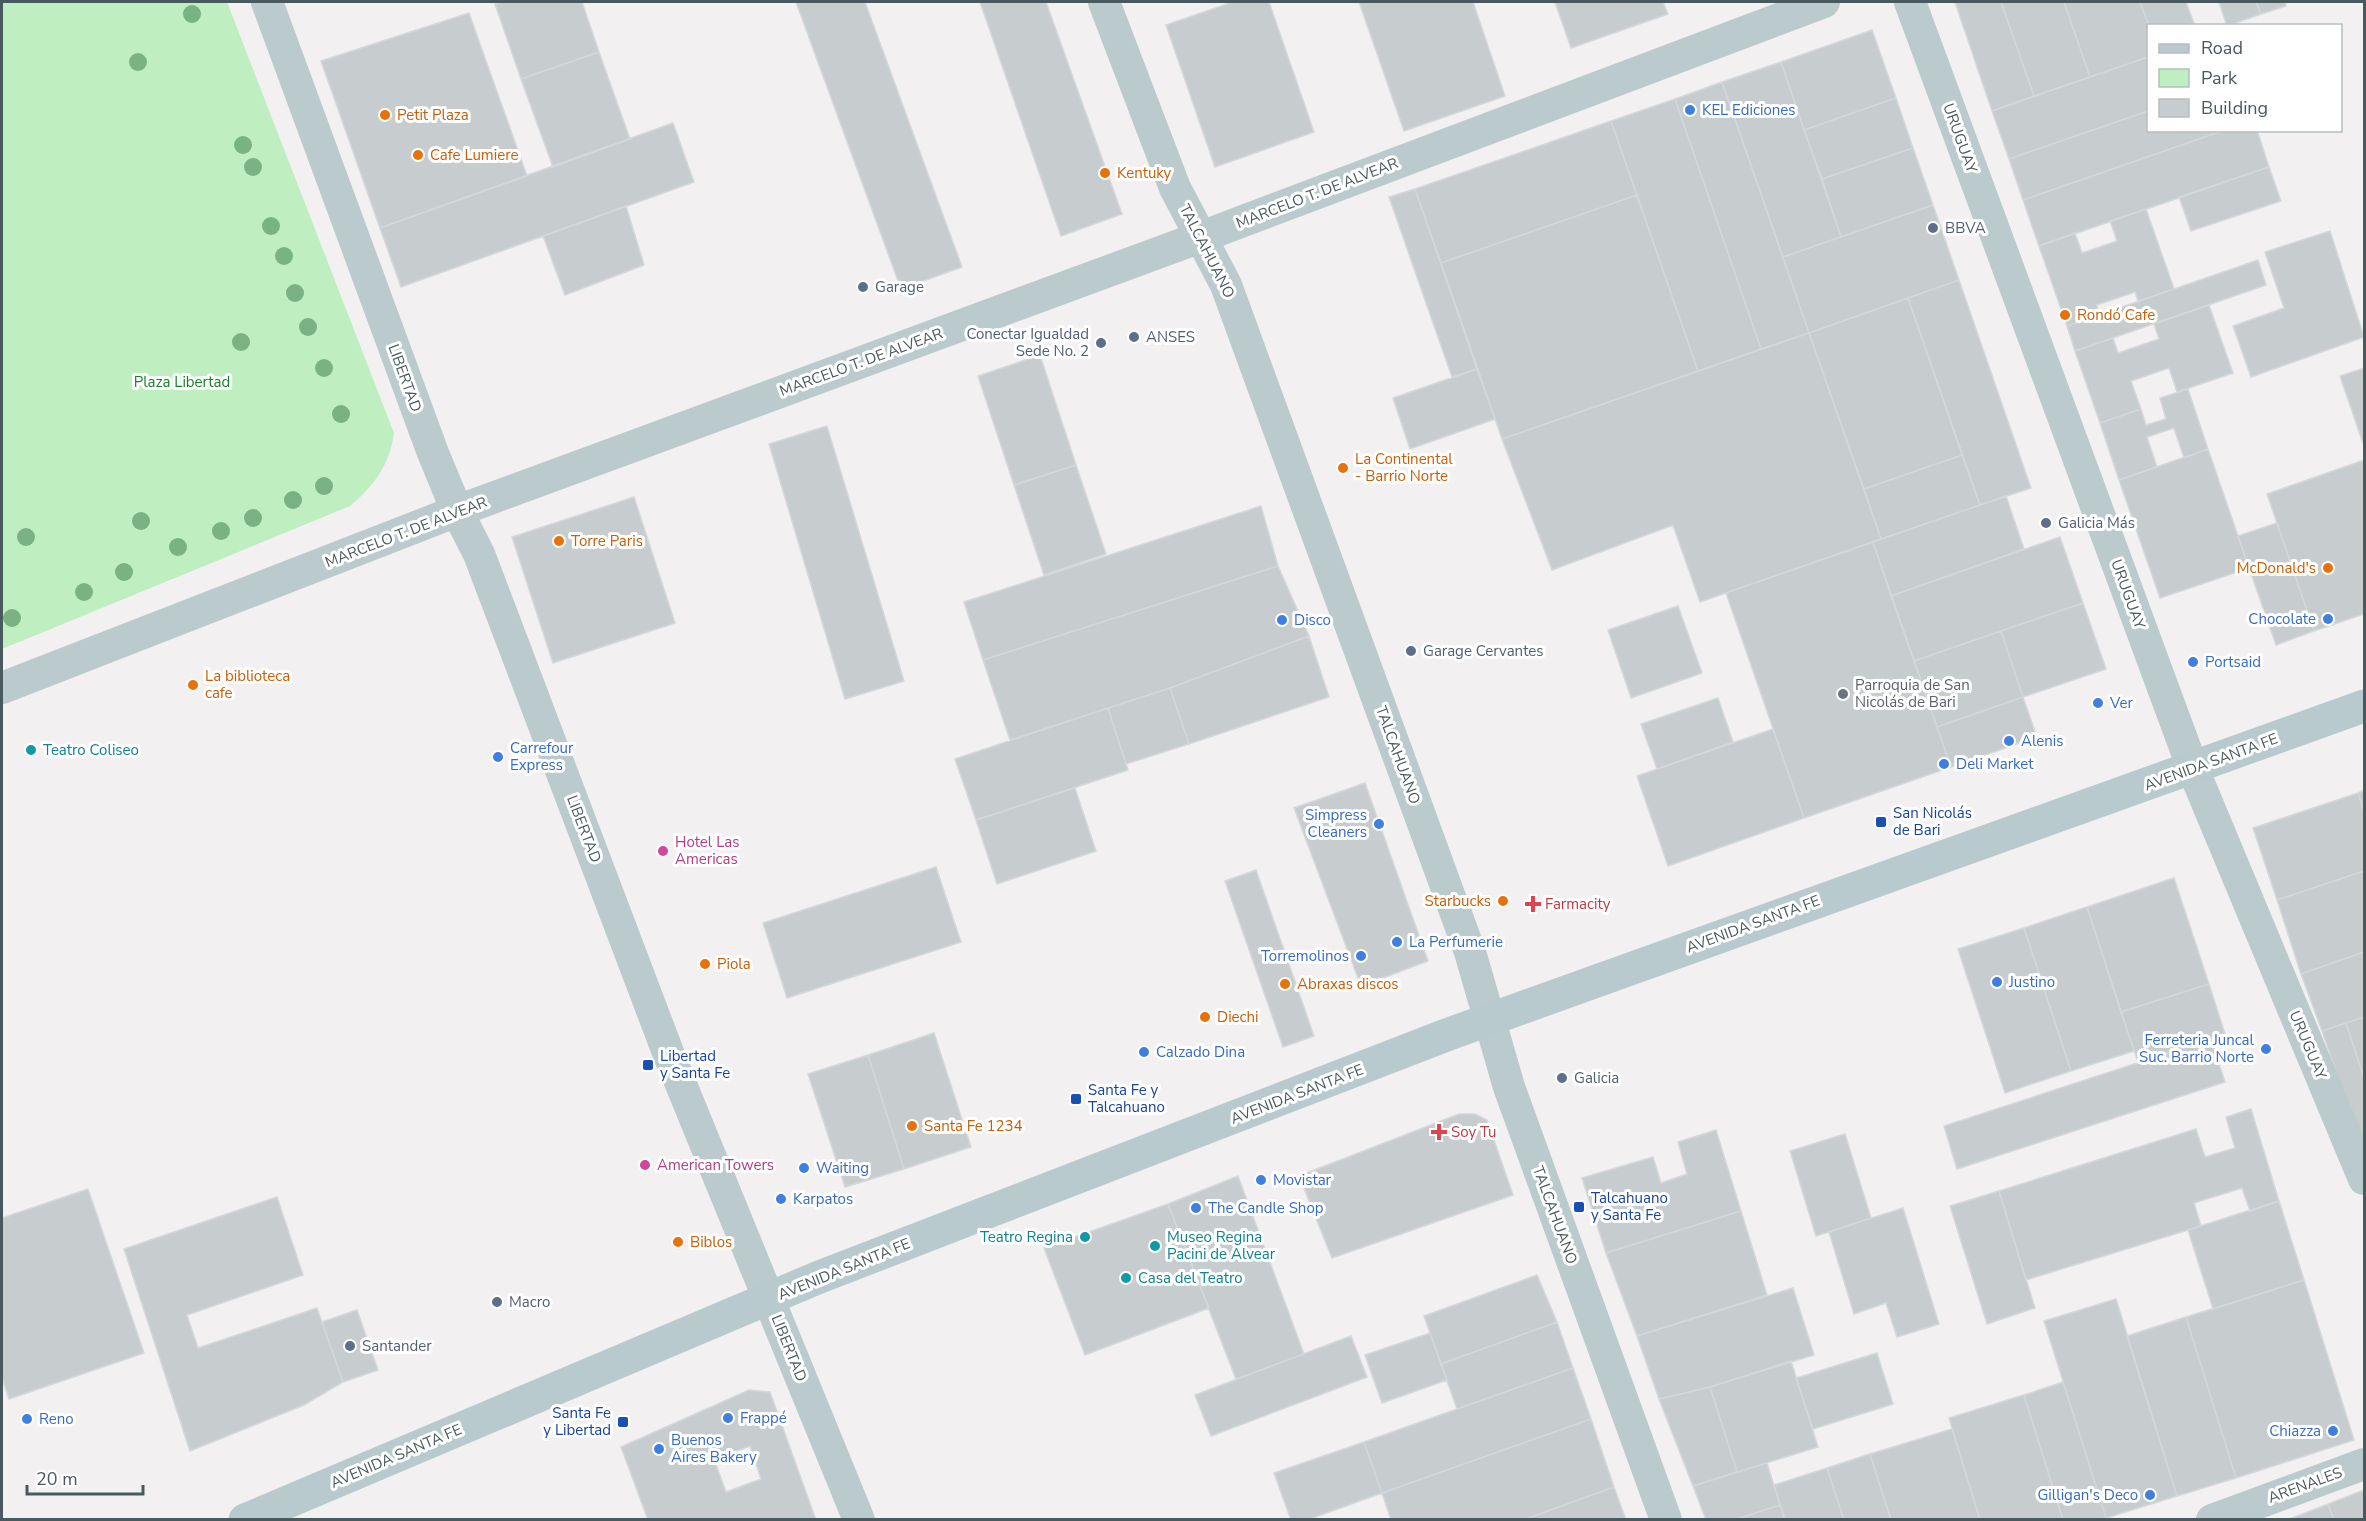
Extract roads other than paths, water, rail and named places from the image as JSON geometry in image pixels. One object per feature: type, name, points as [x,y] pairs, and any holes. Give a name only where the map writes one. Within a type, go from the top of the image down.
[{"type":"main road","name":"AVENIDA SANTA FE","points":[[245,1520],[769,1299],[1491,1019],[2364,706]]},
{"type":"street","name":"LIBERTAD","points":[[267,2],[433,453],[457,511],[479,554],[669,1054],[858,1520]]},
{"type":"street","name":"TALCAHUANO","points":[[1104,2],[1175,188],[1226,285],[1470,952],[1509,1087],[1666,1520]]},
{"type":"street","name":"MARCELO T. DE ALVEAR","points":[[2,688],[457,511],[1201,237],[1824,2]]},
{"type":"street","name":"URUGUAY","points":[[1910,2],[2193,769],[2364,1179]]},
{"type":"street","name":"ARENALES","points":[[2212,1520],[2364,1464]]},
{"type":"place","name":"KEL Ediciones","points":[[1690,110]]},
{"type":"place","name":"Petit Plaza","points":[[385,115]]},
{"type":"place","name":"Cafe Lumiere","points":[[418,155]]},
{"type":"place","name":"Kentuky","points":[[1105,173]]},
{"type":"place","name":"BBVA","points":[[1933,228]]},
{"type":"place","name":"Garage","points":[[863,287]]},
{"type":"place","name":"Rondó Cafe","points":[[2065,315]]},
{"type":"place","name":"ANSES","points":[[1134,337]]},
{"type":"place","name":"Conectar Igualdad Sede No. 2","points":[[1101,343]]},
{"type":"place","name":"La Continental - Barrio Norte","points":[[1343,468]]},
{"type":"place","name":"Galicia Más","points":[[2046,523]]},
{"type":"place","name":"Torre Paris","points":[[559,541]]},
{"type":"place","name":"McDonald's","points":[[2328,568]]},
{"type":"place","name":"Chocolate","points":[[2328,619]]},
{"type":"place","name":"Disco","points":[[1282,620]]},
{"type":"place","name":"Garage Cervantes","points":[[1411,651]]},
{"type":"place","name":"Portsaid","points":[[2193,662]]},
{"type":"place","name":"La biblioteca cafe","points":[[193,685]]},
{"type":"place","name":"Parroquia de San Nicolás de Bari","points":[[1843,694]]},
{"type":"place","name":"Ver","points":[[2098,703]]},
{"type":"place","name":"Alenis","points":[[2009,741]]},
{"type":"place","name":"Teatro Coliseo","points":[[31,750]]},
{"type":"place","name":"Carrefour Express","points":[[498,757]]},
{"type":"place","name":"Deli Market","points":[[1944,764]]},
{"type":"place","name":"San Nicolás de Bari","points":[[1881,822]]},
{"type":"place","name":"Simpress Cleaners","points":[[1379,824]]},
{"type":"place","name":"Hotel Las Americas","points":[[663,851]]},
{"type":"place","name":"Starbucks","points":[[1503,901]]},
{"type":"place","name":"Farmacity","points":[[1533,904]]},
{"type":"place","name":"La Perfumerie","points":[[1397,942]]},
{"type":"place","name":"Torremolinos","points":[[1361,956]]},
{"type":"place","name":"Piola","points":[[705,964]]},
{"type":"place","name":"Justino","points":[[1997,982]]},
{"type":"place","name":"Abraxas discos","points":[[1285,984]]},
{"type":"place","name":"Diechi","points":[[1205,1017]]},
{"type":"place","name":"Ferreteria Juncal Suc. Barrio Norte","points":[[2266,1049]]},
{"type":"place","name":"Calzado Dina","points":[[1144,1052]]},
{"type":"place","name":"Libertad y Santa Fe","points":[[648,1065]]},
{"type":"place","name":"Galicia","points":[[1562,1078]]},
{"type":"place","name":"Santa Fe y Talcahuano","points":[[1076,1099]]},
{"type":"place","name":"Santa Fe 1234","points":[[912,1126]]},
{"type":"place","name":"Soy Tu","points":[[1439,1132]]},
{"type":"place","name":"American Towers","points":[[645,1165]]},
{"type":"place","name":"Waiting","points":[[804,1168]]},
{"type":"place","name":"Movistar","points":[[1261,1180]]},
{"type":"place","name":"Karpatos","points":[[781,1199]]},
{"type":"place","name":"Talcahuano y Santa Fe","points":[[1579,1207]]},
{"type":"place","name":"The Candle Shop","points":[[1196,1208]]},
{"type":"place","name":"Teatro Regina","points":[[1085,1237]]},
{"type":"place","name":"Biblos","points":[[678,1242]]},
{"type":"place","name":"Museo Regina Pacini de Alvear","points":[[1155,1246]]},
{"type":"place","name":"Casa del Teatro","points":[[1126,1278]]},
{"type":"place","name":"Macro","points":[[497,1302]]},
{"type":"place","name":"Santander","points":[[350,1346]]},
{"type":"place","name":"Frappé","points":[[728,1418]]},
{"type":"place","name":"Reno","points":[[27,1419]]},
{"type":"place","name":"Santa Fe y Libertad","points":[[623,1422]]},
{"type":"place","name":"Chiazza","points":[[2333,1431]]},
{"type":"place","name":"Buenos Aires Bakery","points":[[659,1449]]},
{"type":"place","name":"Gilligan's Deco","points":[[2150,1495]]},
{"type":"park label","name":"Plaza Libertad","points":[[182,382]]}]
